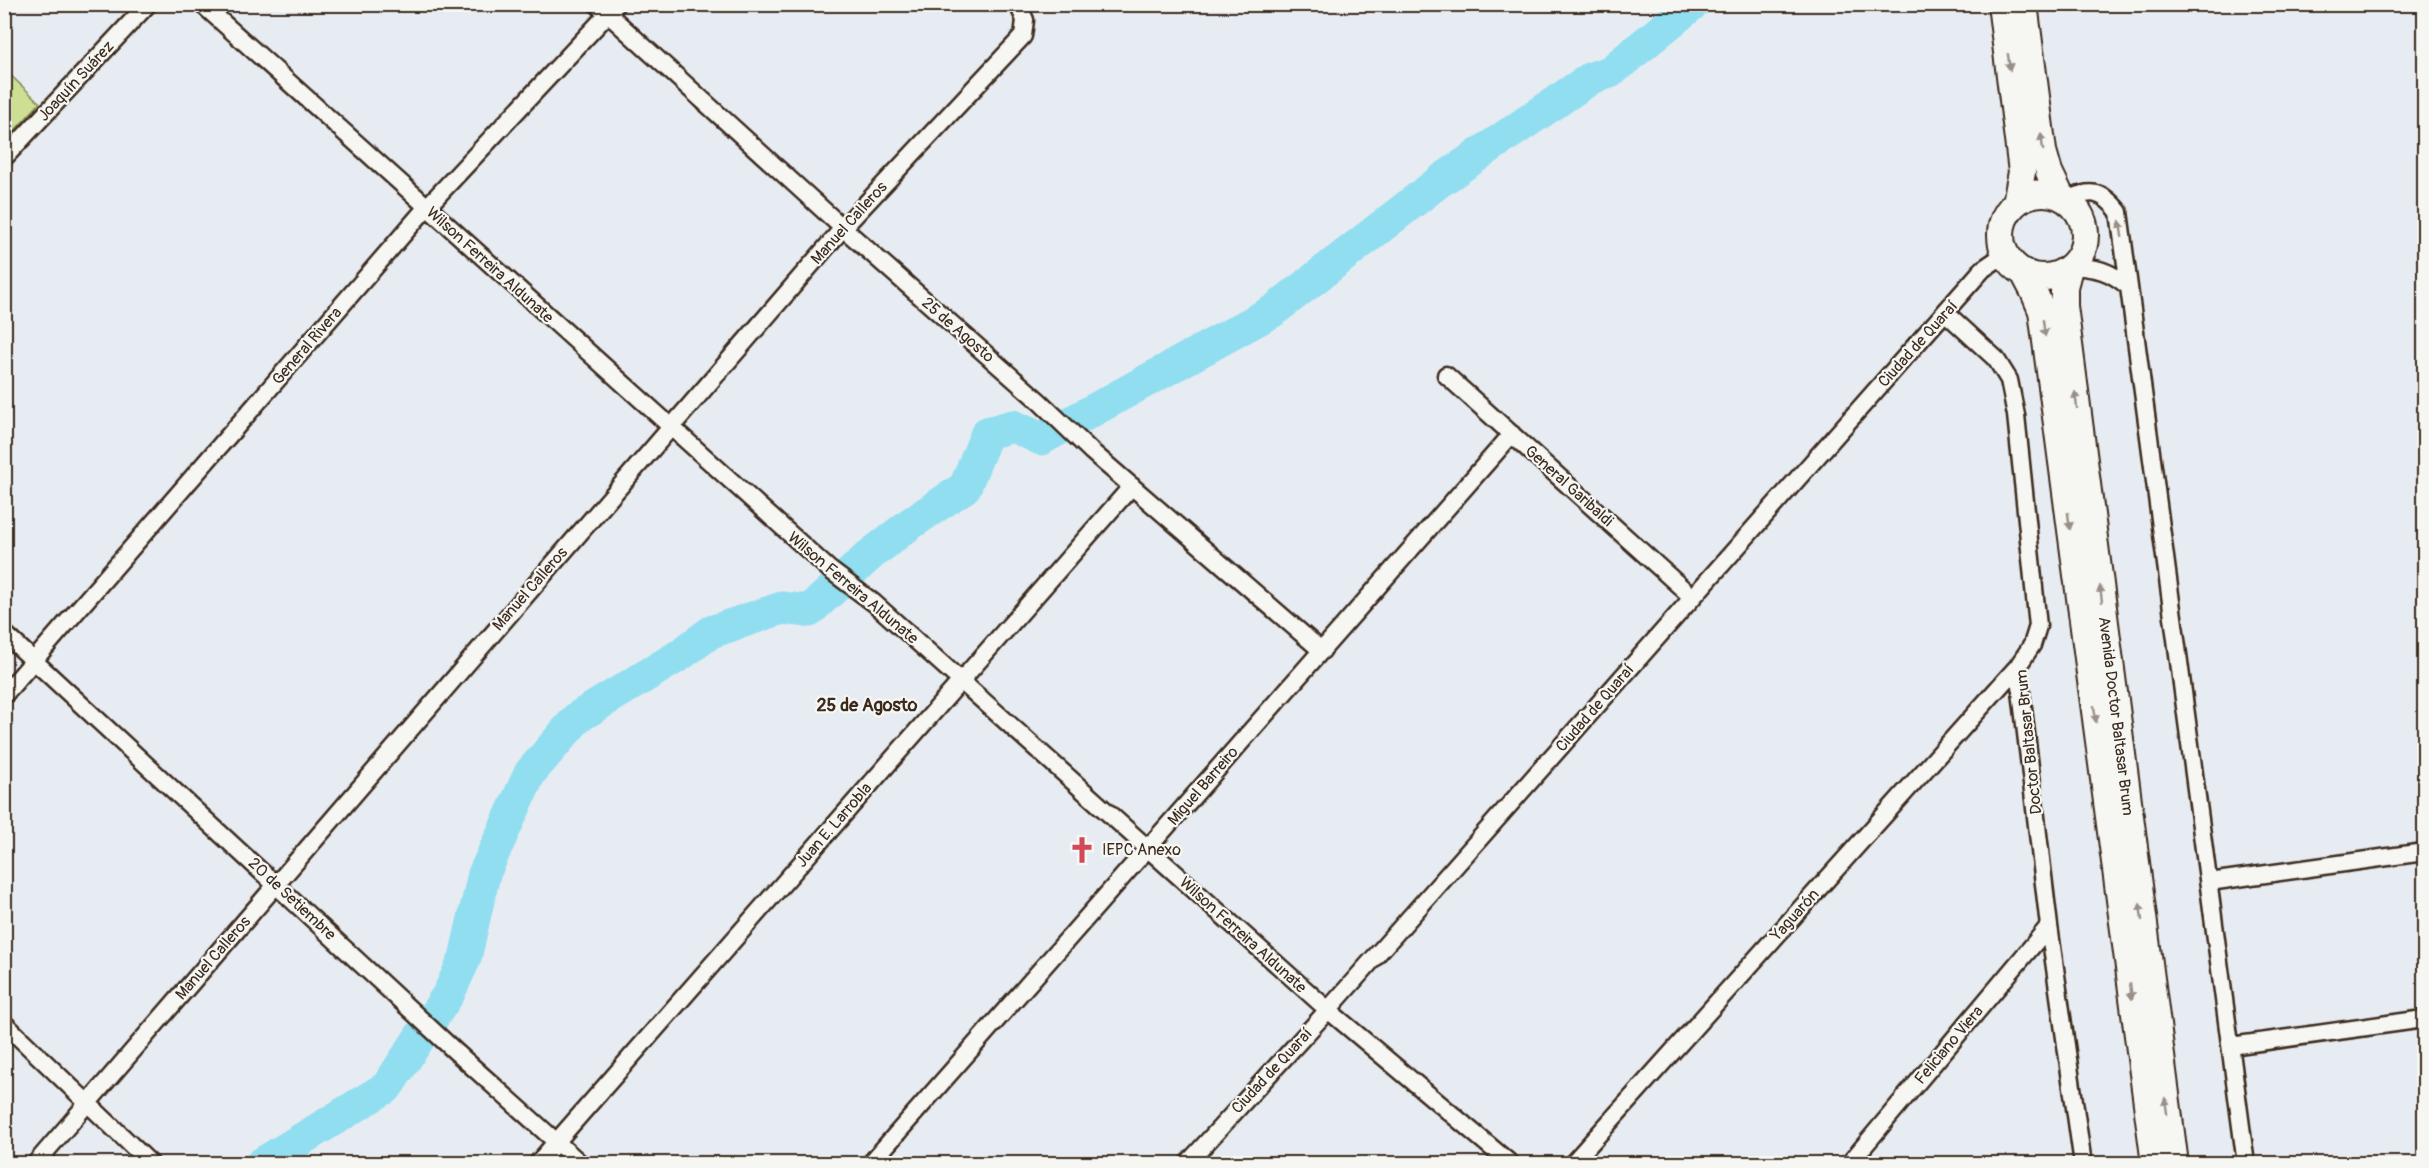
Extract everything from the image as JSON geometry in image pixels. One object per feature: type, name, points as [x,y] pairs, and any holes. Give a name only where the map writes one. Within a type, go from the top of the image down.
[{"type":"main road","points":[[2001,4],[2022,172],[2016,203]]},
{"type":"main road","points":[[2024,4],[2043,151],[2049,172],[2063,198],[2074,207],[2085,228],[2082,251],[2071,267],[2048,277],[2035,277],[2024,273],[2013,265],[2001,243],[2000,232],[2008,211],[2027,196],[2039,193],[2063,198]]},
{"type":"main road","name":"Avenida Doctor Baltasar Brum","points":[[2071,267],[2064,287],[2064,306],[2175,1164]]},
{"type":"main road","name":"Avenida Doctor Baltasar Brum","points":[[2024,273],[2042,312],[2155,1164]]},
{"type":"street","name":"Joaquín Suárez","points":[[4,158],[148,4]]},
{"type":"street","name":"Wilson Ferreira Aldunate","points":[[202,4],[830,570],[874,603],[1328,1010],[1511,1164]]},
{"type":"street","name":"General Rivera","points":[[4,695],[426,208],[608,8]]},
{"type":"street","name":"25 de Agosto","points":[[608,8],[843,228],[1040,402],[1091,451],[1322,651]]},
{"type":"street","name":"Manuel Calleros","points":[[34,1164],[843,228],[1023,36],[1022,12]]},
{"type":"street","points":[[2063,198],[2086,192],[2098,194],[2109,200],[2118,212],[2246,1164]]},
{"type":"street","name":"Ciudad de Quaraí","points":[[1187,1164],[1328,1010],[1983,269],[2005,254]]},
{"type":"street","points":[[2071,267],[2097,268],[2115,275],[2129,287]]},
{"type":"street","name":"Doctor Baltasar Brum","points":[[1946,313],[1996,359],[2009,380],[2016,415],[2038,626],[2032,645],[2018,666],[2049,926],[2083,1164]]},
{"type":"street","name":"General Garibaldi","points":[[1446,375],[1692,597]]},
{"type":"street","name":"Miguel Barreiro","points":[[870,1164],[1512,434]]},
{"type":"street","name":"Juan E. Larrobla","points":[[537,1164],[1131,486]]},
{"type":"street","name":"20 de Setiembre","points":[[4,633],[277,884],[415,1015],[557,1140],[581,1164]]},
{"type":"street","name":"Yaguarón","points":[[1572,1164],[2018,666]]},
{"type":"street","points":[[2209,882],[2424,852]]},
{"type":"street","name":"Feliciano Viera","points":[[1849,1164],[2049,926]]},
{"type":"street","points":[[2231,1046],[2424,1019]]},
{"type":"street","points":[[4,1023],[151,1164]]},
{"type":"green space","points":[[5,70],[40,103],[4,141]]},
{"type":"waterway","points":[[261,1164],[387,1087],[449,993],[465,958],[484,874],[530,773],[578,717],[680,655],[711,632],[782,608],[809,611],[870,555],[910,524],[965,487],[987,433],[1013,426],[1041,439],[1273,311],[1440,181],[1591,78],[1610,72],[1693,4]]},
{"type":"place","name":"IEPC Anexo","points":[[1082,850]]},
{"type":"district","name":"25 de Agosto","points":[[867,705]]}]
